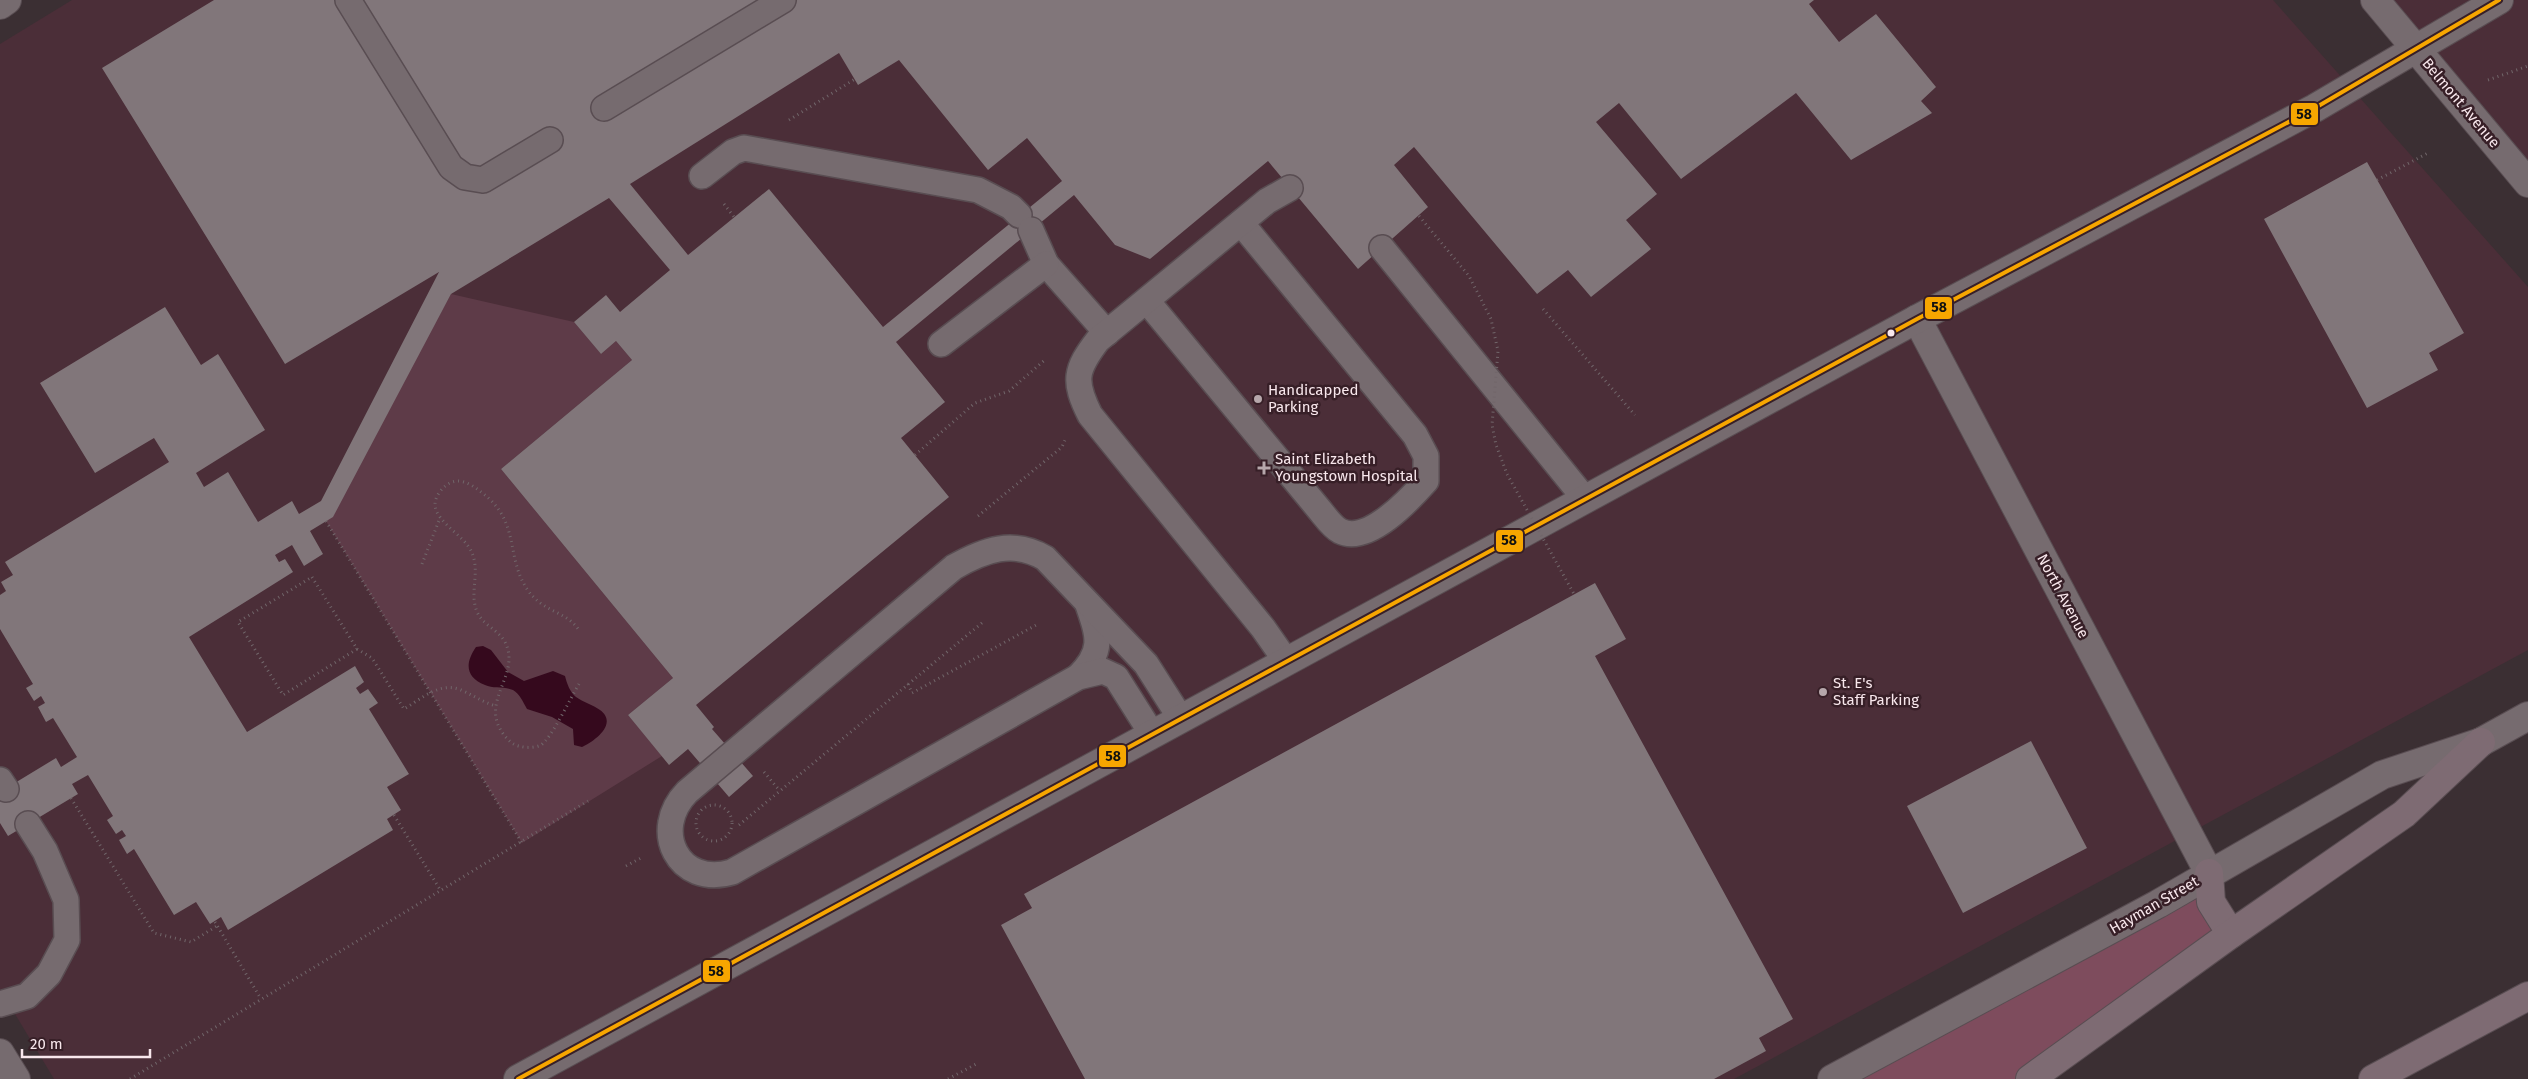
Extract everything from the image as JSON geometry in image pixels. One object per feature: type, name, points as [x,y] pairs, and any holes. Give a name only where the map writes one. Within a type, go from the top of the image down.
[{"type":"highway","points":[[2030,1079],[2231,934],[2404,814],[2481,742]]},
{"type":"highway","points":[[2209,873],[2211,902],[2231,934]]},
{"type":"highway","points":[[2373,1079],[2528,996]]},
{"type":"street","points":[[0,4],[7,0]]},
{"type":"street","name":"Belmont Avenue","points":[[2375,0],[2528,183]]},
{"type":"street","points":[[518,1079],[1917,319],[2315,108],[2498,0]]},
{"type":"street","name":"North Avenue","points":[[1917,319],[2209,873]]},
{"type":"street","name":"Hayman Street","points":[[1832,1079],[2158,904],[2382,775],[2481,742],[2528,716]]},
{"type":"street","points":[[0,1053],[16,1079]]},
{"type":"lane","points":[[348,0],[451,167],[465,177],[483,180],[550,140]]},
{"type":"lane","points":[[604,108],[783,0]]},
{"type":"lane","points":[[702,176],[732,152],[744,148],[978,190],[1011,207],[1025,223],[1046,264],[1107,333]]},
{"type":"lane","points":[[1286,661],[1263,628],[1090,415],[1078,384],[1082,361],[1098,340],[1267,201],[1290,188]]},
{"type":"lane","points":[[1147,301],[1318,508],[1340,531],[1357,533],[1373,527],[1408,502],[1426,480],[1426,456],[1415,435],[1241,223]]},
{"type":"lane","points":[[1382,248],[1585,499]]},
{"type":"lane","points":[[941,344],[1046,264]]},
{"type":"lane","points":[[1087,603],[1096,628],[1097,648],[1092,663],[1078,677],[732,872],[716,875],[699,873],[680,859],[674,849],[669,826],[672,813],[678,801],[687,792],[954,567],[973,556],[1002,547],[1035,552],[1045,558],[1146,664],[1181,719]]},
{"type":"lane","points":[[1078,677],[1103,671],[1116,677],[1152,734]]},
{"type":"lane","points":[[0,1004],[27,996],[49,974],[67,940],[66,900],[45,851],[28,824]]},
{"type":"path","points":[[744,148],[855,79]]},
{"type":"path","points":[[2377,180],[2428,153]]},
{"type":"path","points":[[1419,216],[1469,276],[1491,319],[1498,351],[1492,424],[1496,445],[1507,474],[1574,594]]},
{"type":"path","points":[[1543,309],[1635,415]]},
{"type":"path","points":[[914,455],[976,404],[1009,391],[1050,356]]},
{"type":"path","points":[[578,684],[549,737],[541,745],[530,748],[518,746],[508,740],[499,728],[494,714],[509,665],[510,654],[499,634],[481,621],[476,607],[474,591],[476,578],[473,554],[459,535],[440,518],[436,510],[436,498],[444,486],[458,481],[473,486],[486,496],[500,511],[511,534],[517,563],[526,588],[547,609],[573,622],[579,630]]},
{"type":"path","points":[[422,564],[440,518]]},
{"type":"path","points":[[326,521],[522,843]]},
{"type":"path","points":[[357,649],[284,695],[238,622],[312,577],[357,649],[372,658],[404,709],[443,687],[452,687],[481,702],[496,706]]},
{"type":"path","points":[[727,835],[732,824],[731,818],[724,808],[712,805],[697,814],[695,826],[701,836],[711,842],[727,835],[983,622]]},
{"type":"path","points":[[908,684],[912,692],[1038,624]]},
{"type":"path","points":[[71,798],[154,933],[191,942],[217,926]]},
{"type":"path","points":[[130,1079],[522,843],[588,801]]},
{"type":"path","points":[[394,815],[441,891]]},
{"type":"path","points":[[215,922],[261,1000]]},
{"type":"path","points":[[948,1079],[978,1063]]},
{"type":"shaded area","name":"Saint Elizabeth Youngstown Hospital","points":[[72,0],[2273,0],[2528,287],[2528,650],[1734,1079],[54,1079],[0,989],[0,44]]},
{"type":"shaded area","points":[[2375,0],[2528,0],[2528,183]]},
{"type":"shaded area","points":[[451,294],[574,322],[601,354],[616,341],[632,360],[501,469],[673,678],[628,715],[662,756],[522,843],[326,521]]},
{"type":"shaded area","points":[[483,646],[491,650],[508,672],[524,681],[553,671],[565,676],[569,688],[574,695],[605,715],[606,727],[598,737],[582,747],[574,745],[573,729],[552,717],[527,709],[513,690],[488,686],[478,682],[470,674],[469,664],[476,647]]},
{"type":"shaded area","points":[[2209,873],[2231,934],[2030,1079],[1832,1079]]},
{"type":"building","points":[[214,0],[1814,0],[1809,4],[1839,42],[1876,14],[1936,87],[1921,101],[1932,113],[1851,160],[1796,93],[1681,179],[1619,103],[1596,122],[1657,194],[1626,220],[1651,249],[1591,297],[1568,270],[1537,294],[1414,147],[1394,165],[1428,207],[1358,269],[1268,161],[1150,259],[1115,245],[1074,195],[896,342],[945,402],[901,438],[949,497],[696,705],[714,727],[712,729],[753,776],[729,797],[688,749],[669,765],[628,715],[673,678],[501,469],[632,360],[616,341],[601,354],[574,322],[606,295],[620,312],[670,270],[609,198],[451,294],[333,517],[310,531],[323,554],[304,566],[292,545],[275,555],[279,562],[285,559],[293,572],[189,637],[247,732],[355,666],[364,682],[356,688],[360,694],[368,689],[378,703],[369,709],[409,774],[387,787],[401,810],[387,819],[393,830],[228,930],[221,917],[210,924],[196,902],[174,915],[134,849],[127,854],[119,840],[126,836],[122,830],[116,834],[107,820],[113,816],[88,775],[72,784],[78,794],[8,836],[0,823],[0,792],[56,758],[61,767],[77,757],[53,718],[46,722],[38,707],[45,703],[41,696],[34,701],[26,688],[33,684],[0,629],[0,595],[6,591],[1,582],[13,575],[5,562],[169,462],[154,438],[95,473],[40,383],[165,307],[201,365],[218,354],[265,430],[196,473],[204,487],[228,472],[258,522],[292,501],[299,514],[321,501],[439,272],[285,364],[102,68]],"holes":[[[839,53],[858,85],[899,60],[988,170],[1027,138],[1062,181],[883,327],[769,189],[688,255],[630,184]]]},
{"type":"building","points":[[2367,162],[2464,333],[2429,353],[2438,370],[2367,408],[2264,219]]},
{"type":"building","points":[[1595,583],[1626,639],[1595,656],[1793,1019],[1759,1038],[1766,1051],[1714,1079],[1085,1079],[1001,925],[1032,908],[1024,894]]},
{"type":"building","points":[[2031,741],[2087,848],[1963,913],[1907,806]]},
{"type":"transit line","name":"58","points":[[518,1079],[1917,319],[2315,108],[2499,0]]},
{"type":"place","name":"Handicapped Parking","points":[[1258,399]]},
{"type":"place","name":"Saint Elizabeth Youngstown Hospital","points":[[1264,468]]},
{"type":"place","name":"St. E's Staff Parking","points":[[1823,692]]}]
